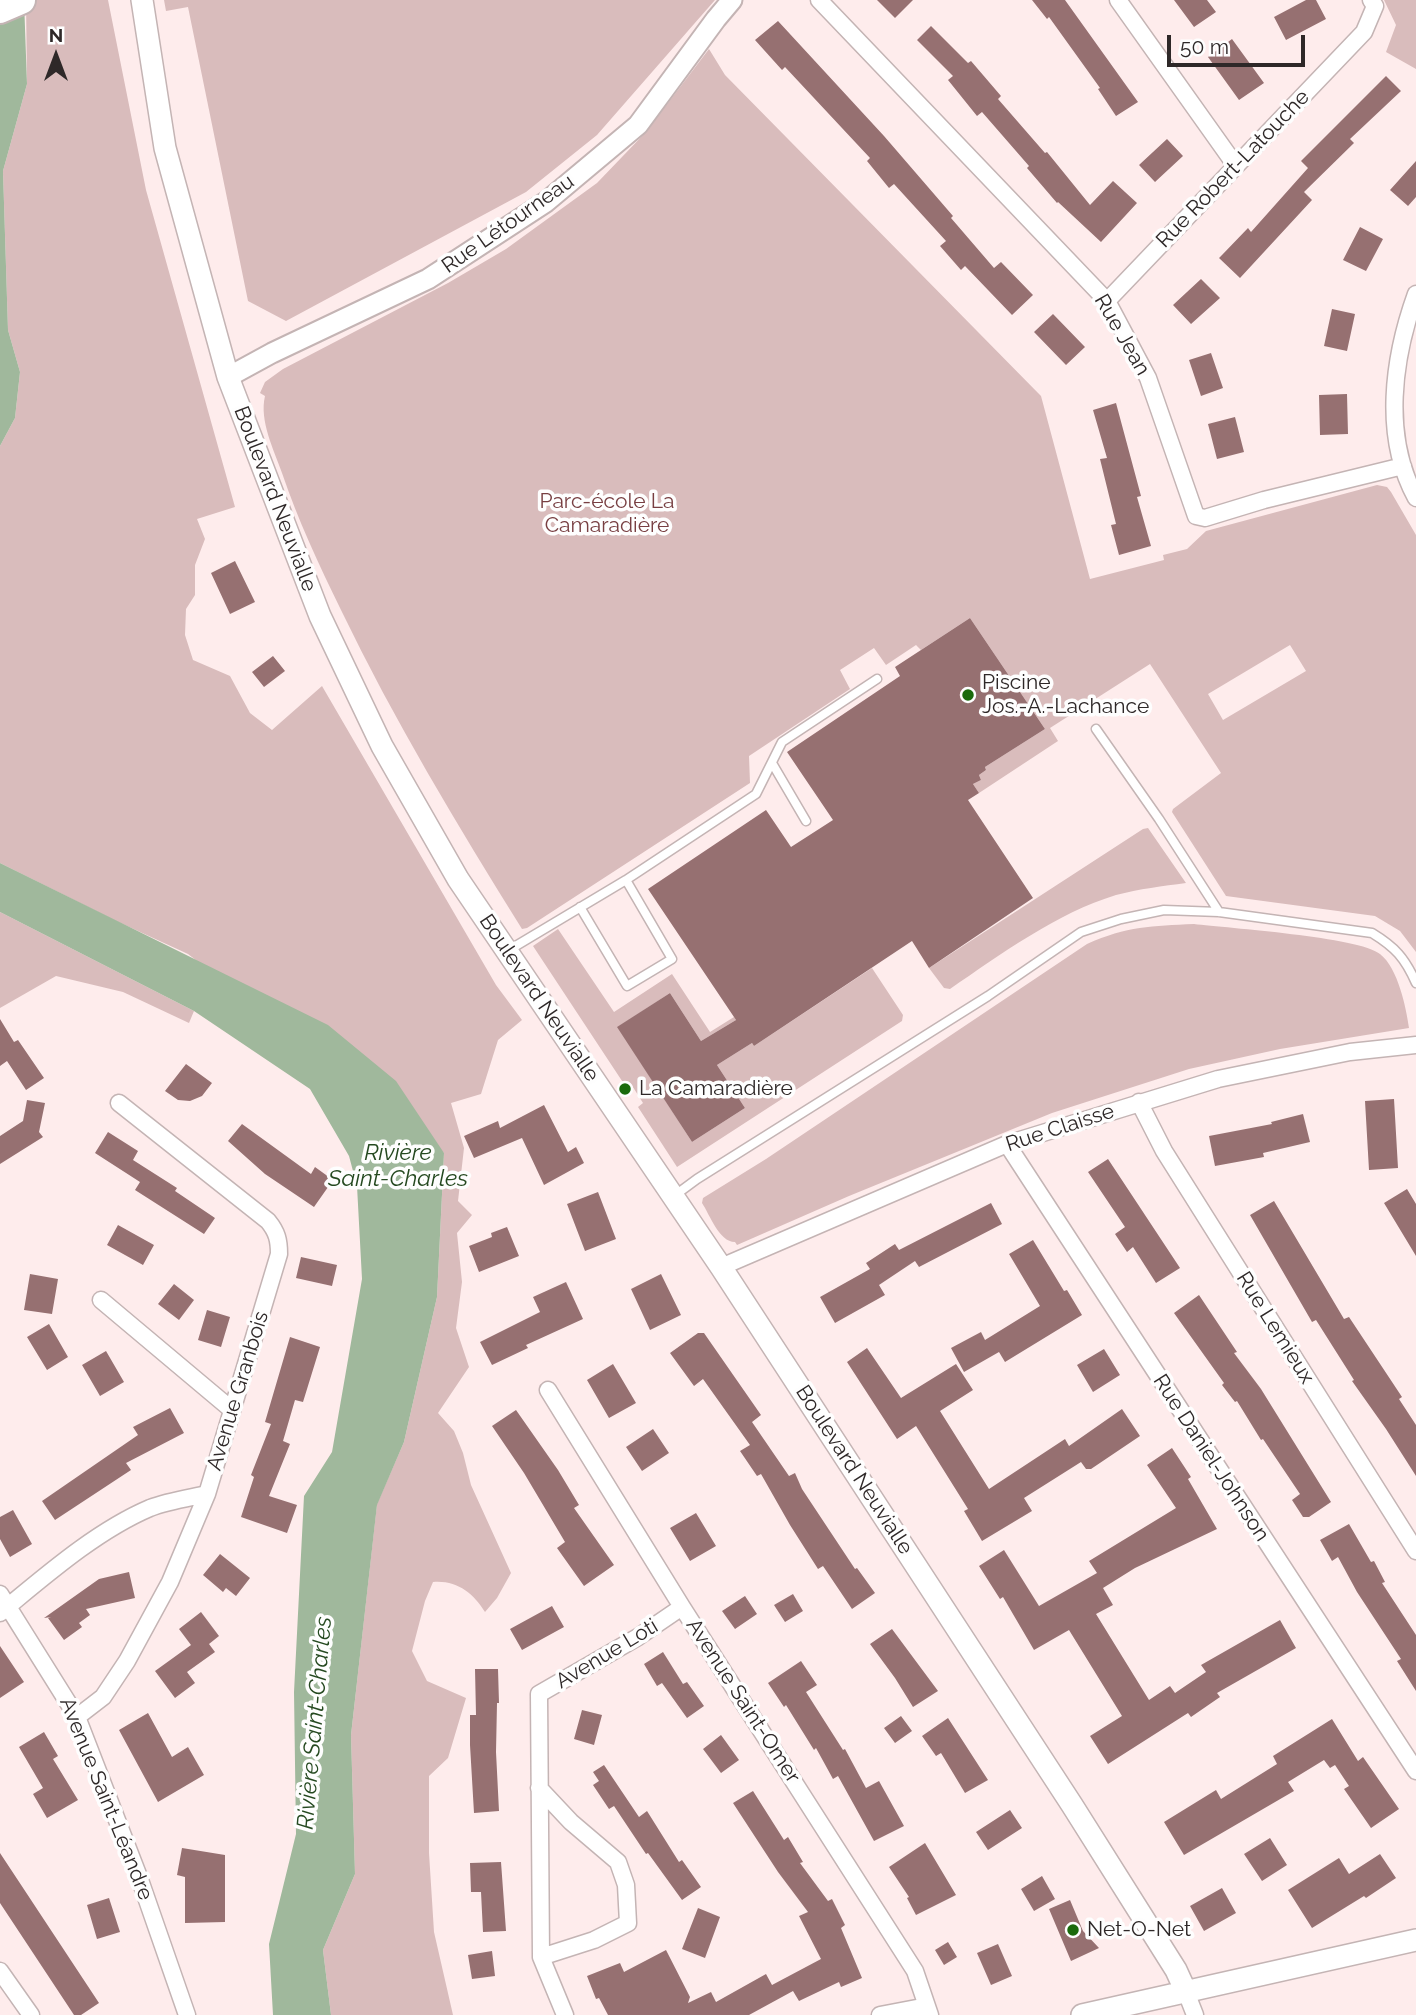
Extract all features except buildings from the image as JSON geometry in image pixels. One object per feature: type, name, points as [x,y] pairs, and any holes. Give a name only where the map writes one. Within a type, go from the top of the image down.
[{"type":"highway","points":[[0,9],[21,0]]},
{"type":"main road","name":"Boulevard Neuvialle","points":[[143,2],[165,148],[228,377],[320,616],[382,746],[458,879],[674,1196],[1073,1805],[1176,1970],[1186,1992]]},
{"type":"main road","points":[[1082,2015],[1416,1940]]},
{"type":"street","name":"Rue Létourneau","points":[[228,377],[272,353],[428,279],[546,202],[638,125],[732,0]]},
{"type":"street","name":"Rue Jean","points":[[819,0],[1107,302],[1148,378],[1196,516],[1205,518],[1264,500],[1403,466]]},
{"type":"street","points":[[1118,0],[1236,166]]},
{"type":"street","name":"Rue Robert-Latouche","points":[[1107,302],[1364,32],[1375,6],[1371,0]]},
{"type":"street","points":[[1416,294],[1400,344],[1396,373],[1396,429],[1403,466],[1416,498]]},
{"type":"street","name":"Rue Claisse","points":[[721,1267],[1007,1144],[1219,1079],[1350,1052],[1416,1045]]},
{"type":"street","name":"Rue Lemieux","points":[[1139,1102],[1164,1151],[1416,1551]]},
{"type":"street","name":"Avenue Granbois","points":[[77,1717],[103,1697],[127,1661],[170,1582],[207,1494],[279,1254],[276,1230],[268,1221],[119,1103]]},
{"type":"street","name":"Rue Daniel-Johnson","points":[[1007,1144],[1416,1771]]},
{"type":"street","points":[[101,1300],[232,1410]]},
{"type":"street","name":"Avenue Saint-Omer","points":[[548,1390],[682,1607],[915,1971],[928,2010]]},
{"type":"street","points":[[3,1605],[101,1534],[152,1507],[207,1494]]},
{"type":"street","name":"Avenue Saint-Léandre","points":[[3,1605],[77,1717],[139,1877],[187,2015]]},
{"type":"street","name":"Avenue Loti","points":[[565,2015],[541,1957],[539,1694],[638,1637],[682,1607]]},
{"type":"street","points":[[539,1788],[571,1822],[618,1862],[626,1885],[628,1923],[594,1940],[541,1957]]},
{"type":"street","points":[[0,1971],[31,2015]]},
{"type":"street","name":"Boulevard Neuvialle","points":[[1186,1992],[1195,2015]]},
{"type":"street","points":[[880,2015],[928,2010]]},
{"type":"lane","points":[[507,952],[626,880],[756,794],[782,742],[877,679]]},
{"type":"lane","points":[[1096,729],[1219,912]]},
{"type":"lane","points":[[772,763],[806,821]]},
{"type":"lane","points":[[580,907],[627,986],[671,959],[626,880]]},
{"type":"lane","points":[[674,1196],[988,996],[1081,932],[1121,919],[1164,910],[1219,912],[1372,933],[1393,946],[1409,967],[1416,983]]},
{"type":"green space","points":[[26,0],[108,0],[146,190],[235,507],[197,519],[205,539],[195,565],[195,595],[186,609],[185,635],[193,660],[230,676],[250,713],[272,730],[322,686],[496,985],[522,1020],[498,1040],[481,1094],[451,1103],[464,1148],[458,1201],[472,1215],[457,1233],[462,1282],[456,1328],[469,1367],[438,1413],[454,1431],[471,1485],[511,1573],[497,1598],[485,1612],[464,1589],[450,1583],[433,1582],[425,1601],[412,1651],[427,1681],[466,1698],[448,1758],[429,1776],[429,1853],[434,1932],[453,2015],[331,2015],[323,1950],[355,1874],[351,1735],[377,1504],[404,1442],[437,1297],[444,1153],[188,954],[0,863],[0,446],[15,418],[20,372],[8,330],[3,171],[27,84]]},
{"type":"green space","points":[[164,0],[715,0],[597,135],[526,192],[286,321],[248,301],[188,7],[166,11]]},
{"type":"green space","points":[[1384,0],[1416,0],[1416,69],[1386,52],[1396,25]]},
{"type":"green space","name":"Parc-école La Camaradière","points":[[709,49],[725,75],[1041,396],[1090,579],[1164,560],[1163,555],[1187,549],[1206,531],[1377,485],[1387,487],[1416,535],[1416,952],[1400,931],[1375,916],[1226,896],[1172,812],[1221,773],[1150,664],[1050,728],[1058,741],[979,793],[973,784],[981,780],[979,775],[986,770],[985,767],[1045,729],[970,618],[921,650],[916,645],[886,665],[874,648],[840,670],[850,689],[749,756],[750,783],[522,929],[427,772],[382,692],[341,610],[288,491],[266,425],[265,396],[260,393],[265,382],[283,369],[448,283],[506,249],[597,183],[646,132]],"holes":[[[1290,645],[1306,671],[1223,720],[1208,694]]]},
{"type":"green space","points":[[1148,828],[1186,883],[1116,895],[1072,912],[1030,936],[950,989],[944,988],[929,968],[1143,829]]},
{"type":"green space","points":[[0,912],[194,1011],[189,1023],[123,992],[56,976],[0,1008]]},
{"type":"green space","points":[[1194,924],[1321,938],[1368,948],[1380,954],[1392,969],[1403,999],[1409,1028],[1280,1049],[1189,1069],[1052,1113],[737,1245],[724,1238],[716,1227],[702,1203],[703,1198],[766,1159],[1087,944],[1127,930]]},
{"type":"green space","points":[[558,929],[614,1012],[672,974],[710,1032],[734,1017],[736,1020],[701,1041],[670,993],[618,1027],[692,1142],[745,1108],[717,1065],[752,1043],[754,1046],[872,968],[903,1015],[902,1021],[677,1167],[638,1107],[643,1103],[631,1084],[626,1087],[533,946]]},
{"type":"water","points":[[0,0],[24,0],[27,84],[3,171],[8,330],[20,372],[15,418],[0,446]]},
{"type":"water","name":"Rivière Saint-Charles","points":[[0,863],[328,1025],[396,1081],[444,1153],[437,1297],[404,1442],[377,1505],[351,1735],[355,1874],[323,1950],[331,2015],[273,2015],[269,1944],[296,1834],[294,1692],[304,1496],[332,1452],[362,1279],[357,1186],[349,1156],[310,1089],[194,1011],[0,912]]},
{"type":"place","name":"Piscine Jos.-A.-Lachance","points":[[968,695]]},
{"type":"place","name":"La Camaradière","points":[[625,1089]]},
{"type":"place","name":"Net-O-Net","points":[[1073,1930]]}]
